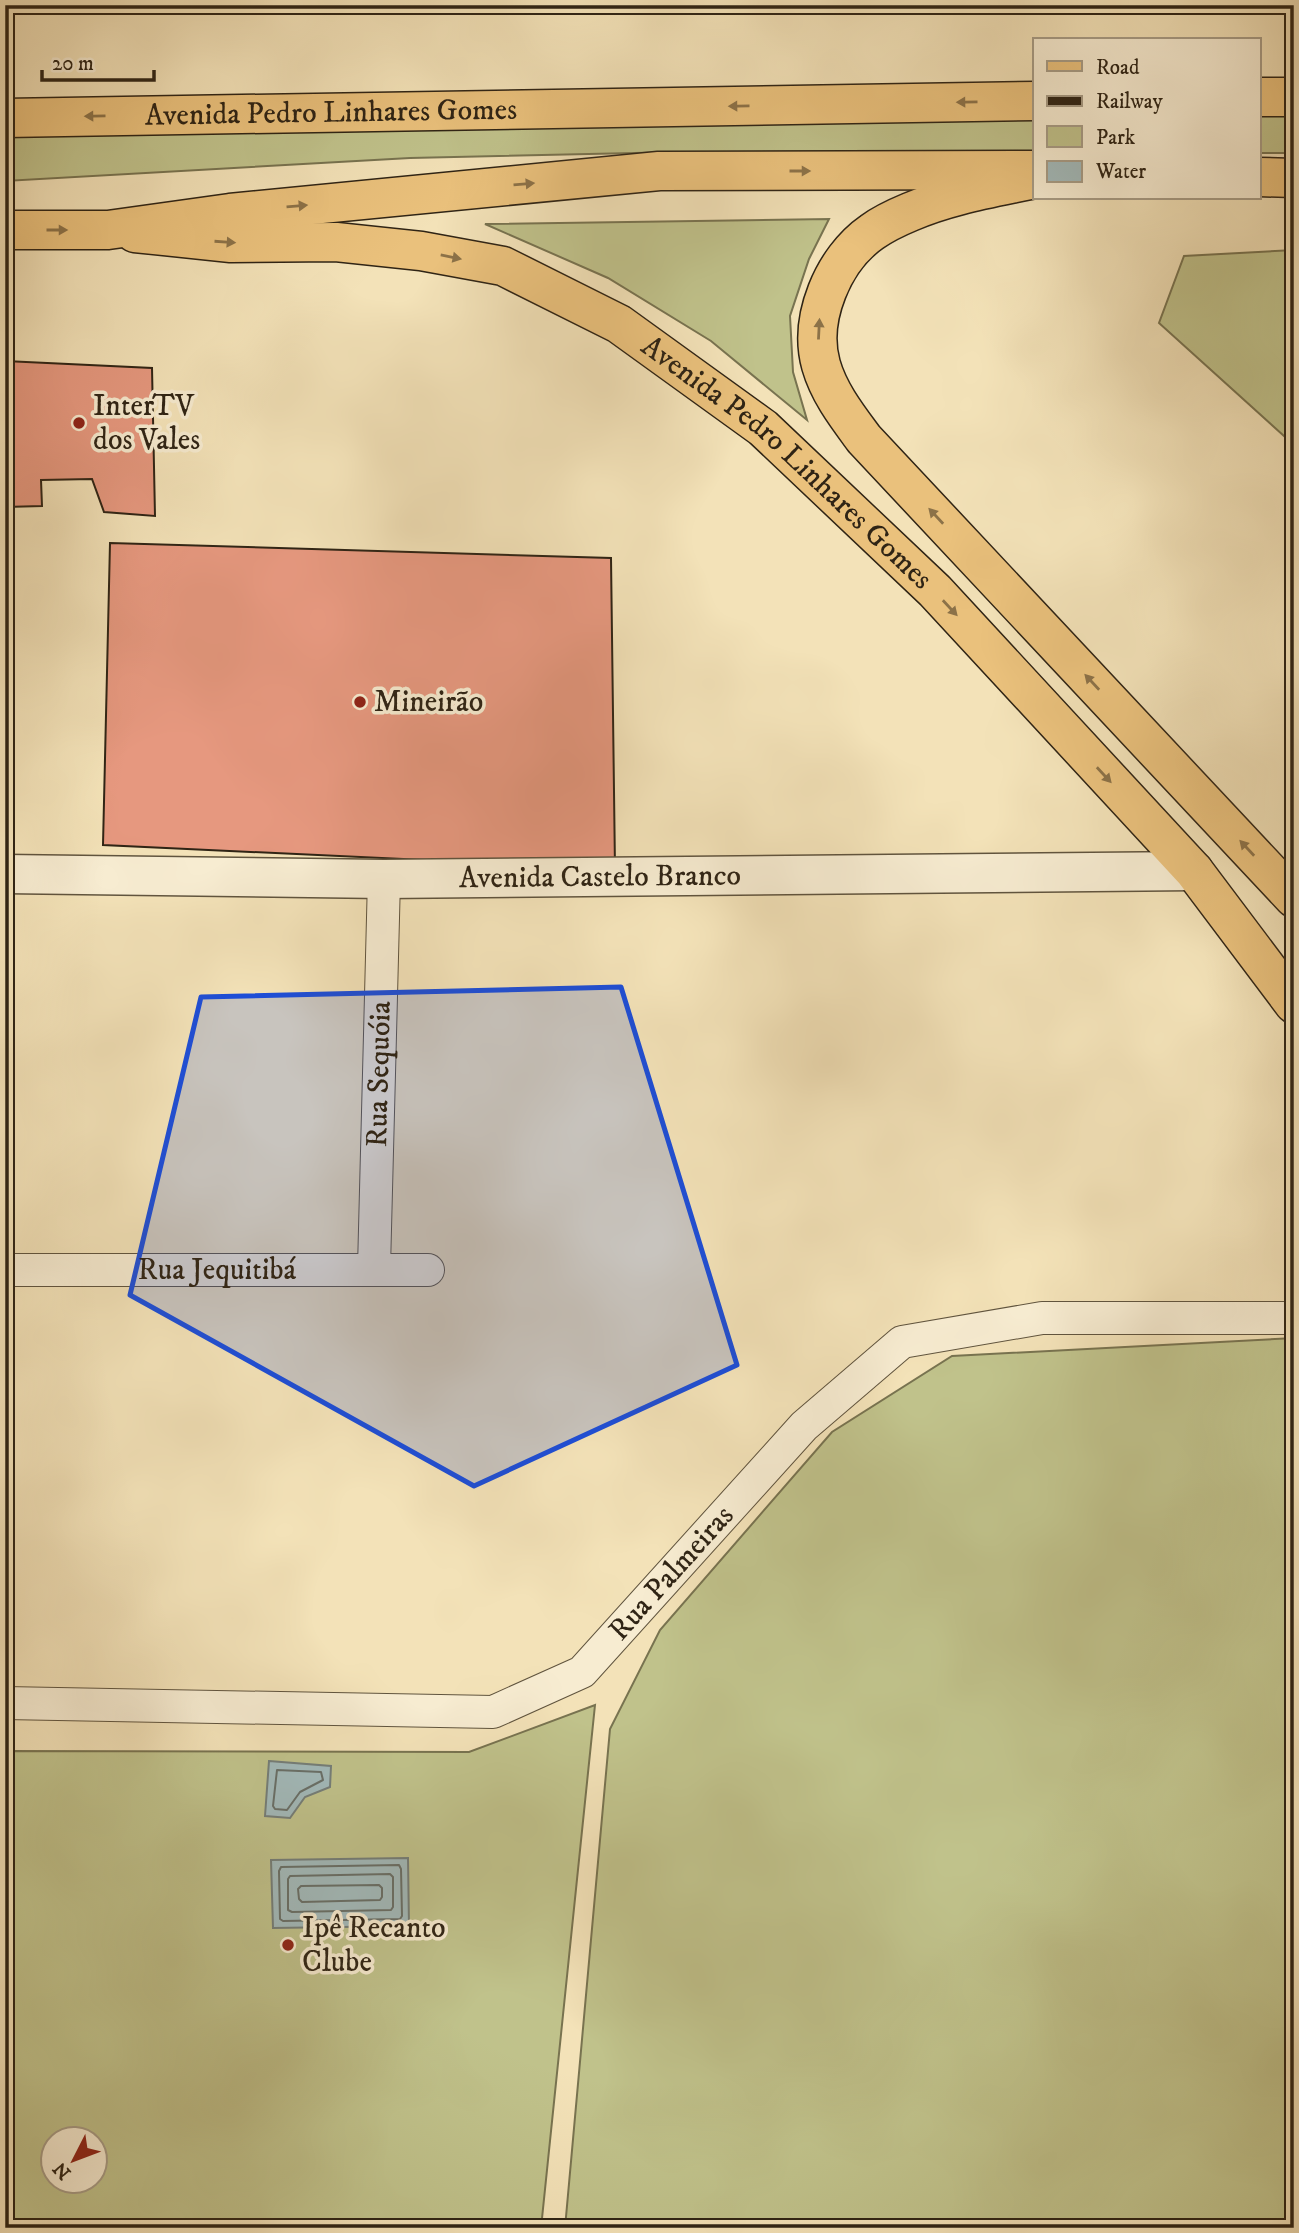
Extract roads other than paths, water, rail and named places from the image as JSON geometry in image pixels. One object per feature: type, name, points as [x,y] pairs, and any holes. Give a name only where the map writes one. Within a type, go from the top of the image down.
[{"type":"main road","points":[[1260,97],[1294,97]]},
{"type":"main road","name":"Avenida Pedro Linhares Gomes","points":[[5,118],[1033,101]]},
{"type":"main road","name":"Avenida Pedro Linhares Gomes","points":[[108,230],[230,213],[659,171],[1033,170]]},
{"type":"main road","points":[[1260,177],[1294,178]]},
{"type":"main road","name":"Avenida Pedro Linhares Gomes","points":[[1033,179],[948,199],[909,212],[871,232],[843,261],[827,293],[818,326],[820,364],[834,398],[864,439],[1294,898]]},
{"type":"main road","name":"Avenida Pedro Linhares Gomes","points":[[5,230],[108,230],[231,243],[336,242],[435,254],[503,266],[619,324],[762,428],[934,592],[1195,871],[1294,1004]]},
{"type":"street","name":"Avenida Castelo Branco","points":[[5,874],[384,879],[1195,871]]},
{"type":"street","name":"Rua Sequóia","points":[[374,1268],[384,879]]},
{"type":"street","name":"Rua Jequitibá","points":[[5,1270],[428,1270]]},
{"type":"street","name":"Rua Palmeiras","points":[[5,1703],[493,1712],[582,1672],[804,1426],[902,1342],[1042,1318],[1294,1318]]},
{"type":"water","points":[[269,1761],[331,1766],[330,1787],[305,1797],[290,1818],[265,1816]]},
{"type":"water","points":[[408,1858],[409,1926],[273,1928],[271,1860]]},
{"type":"railway","points":[[5,7],[341,12],[686,5]]},
{"type":"place","name":"InterTV dos Vales","points":[[79,423]]},
{"type":"place","name":"Mineirão","points":[[360,702]]},
{"type":"place","name":"Ipê Recanto Clube","points":[[288,1945]]}]
